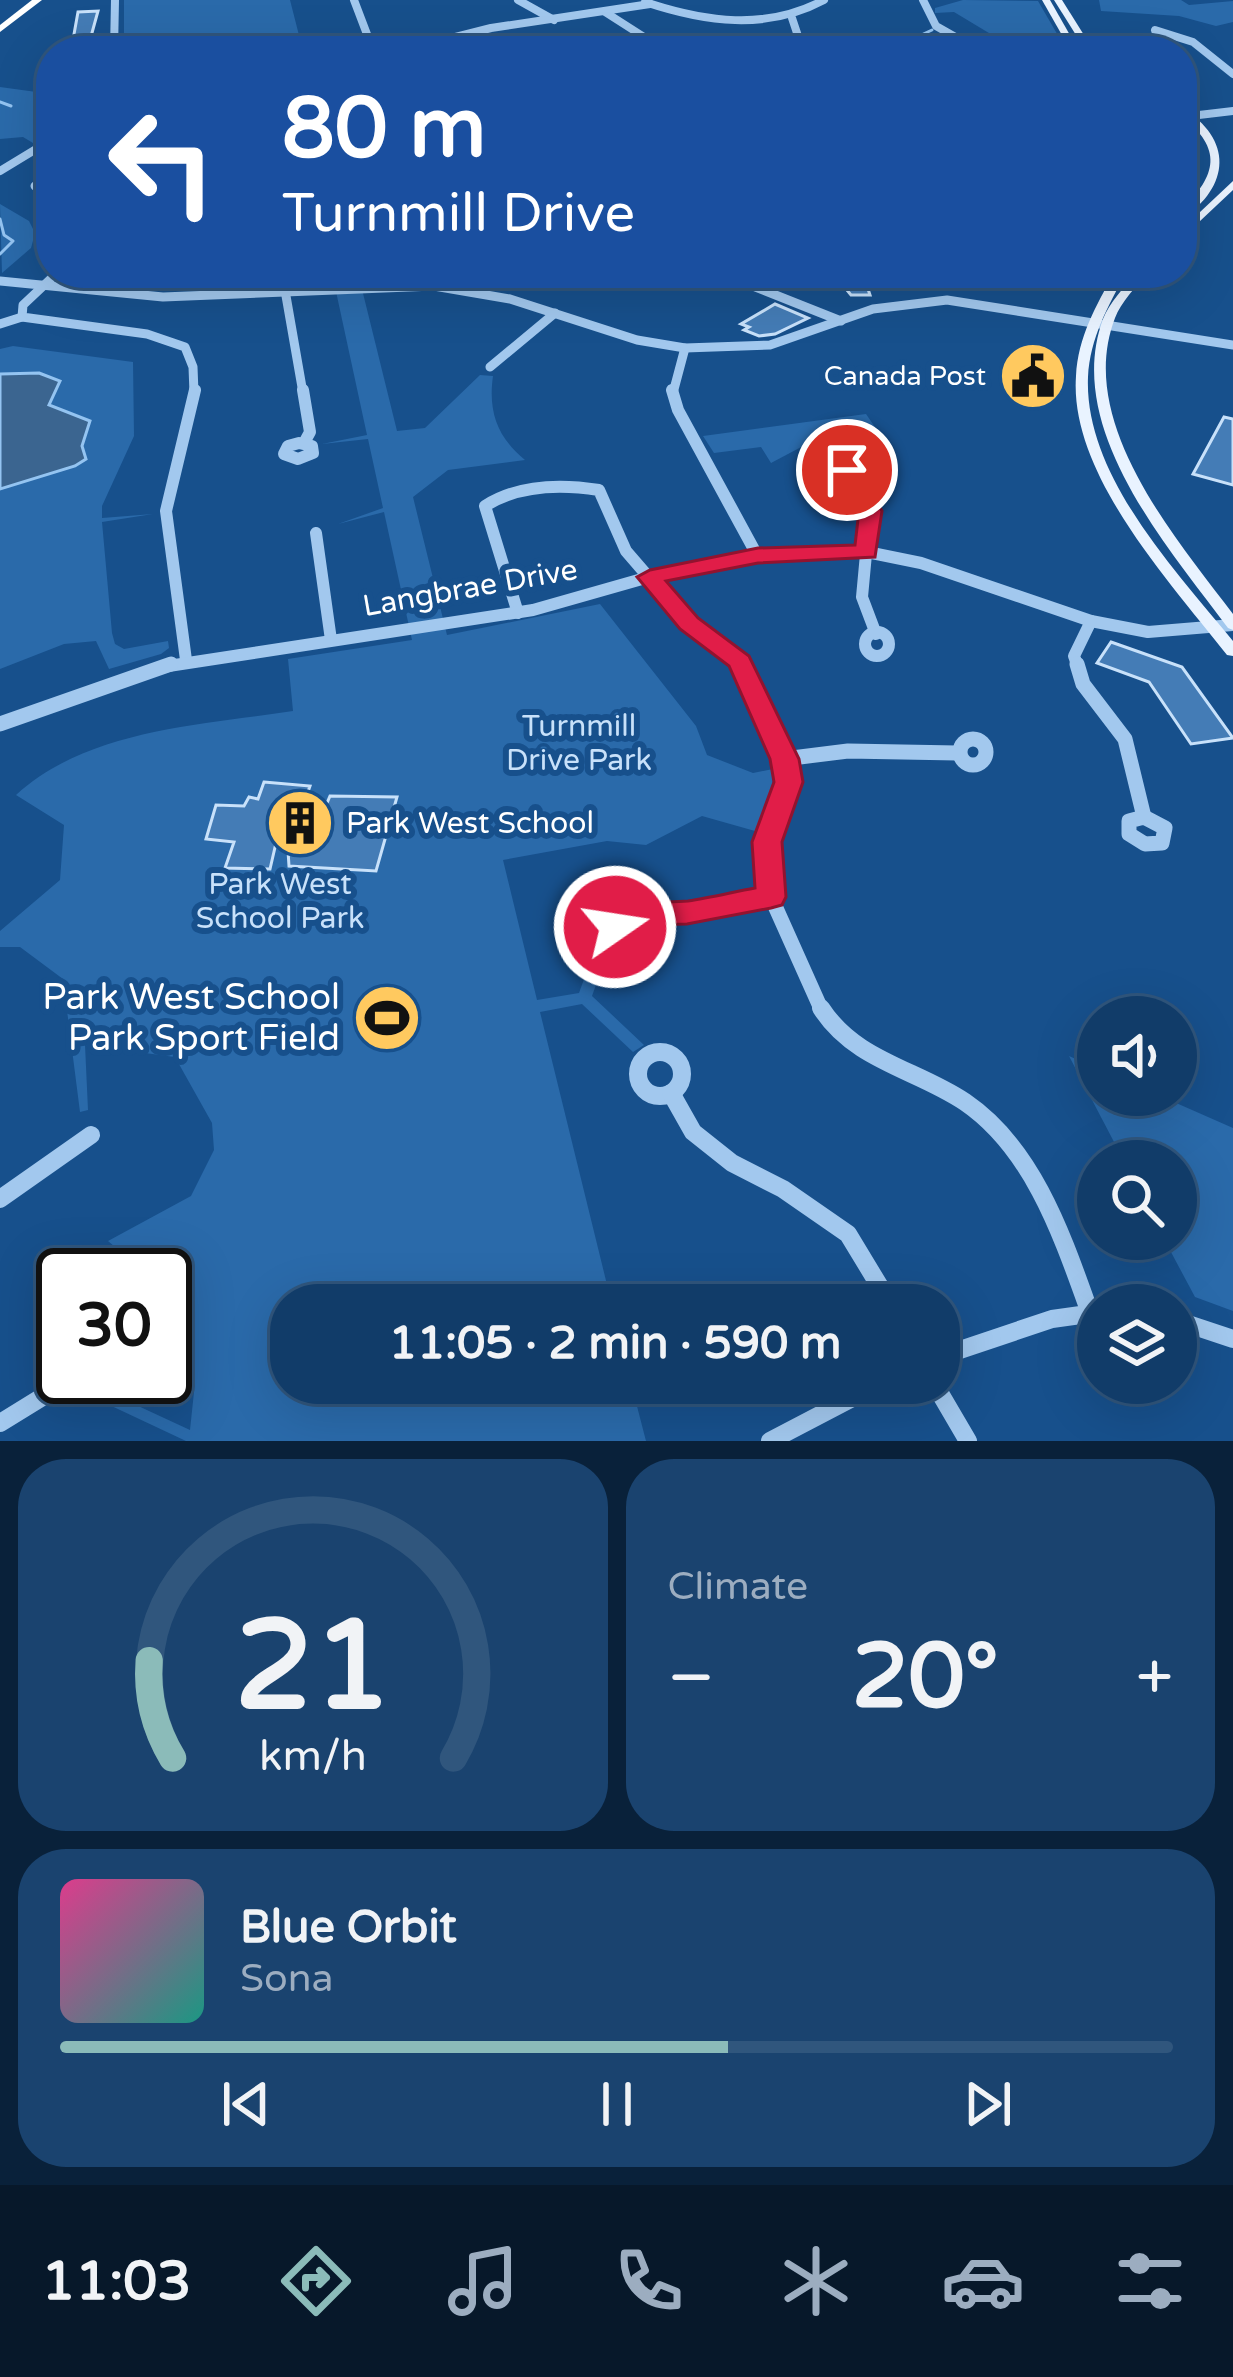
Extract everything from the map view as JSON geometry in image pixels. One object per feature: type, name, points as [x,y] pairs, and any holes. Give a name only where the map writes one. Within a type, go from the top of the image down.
[{"type":"highway","points":[[0,20],[26,0]]},
{"type":"highway","points":[[0,29],[38,0]]},
{"type":"main road","points":[[1046,0],[1067,36]]},
{"type":"main road","points":[[1058,0],[1081,36]]},
{"type":"main road","points":[[1197,120],[1228,141]]},
{"type":"main road","points":[[1197,123],[1215,141],[1223,164],[1217,181],[1197,201]]},
{"type":"main road","points":[[1197,220],[1233,184]]},
{"type":"main road","points":[[1114,288],[1079,366],[1079,398],[1093,450],[1132,523],[1233,651]]},
{"type":"main road","points":[[1128,288],[1100,321],[1099,363],[1106,416],[1144,501],[1233,625]]},
{"type":"street","points":[[114,36],[115,0]]},
{"type":"street","points":[[354,0],[368,36]]},
{"type":"street","points":[[518,0],[554,20]]},
{"type":"street","points":[[459,36],[645,2],[711,19],[792,18],[824,0]]},
{"type":"street","points":[[923,0],[934,25],[953,36]]},
{"type":"street","points":[[605,12],[642,36]]},
{"type":"street","points":[[792,18],[798,36]]},
{"type":"street","points":[[1155,30],[1170,36]]},
{"type":"street","points":[[1197,46],[1233,74]]},
{"type":"street","points":[[1197,113],[1233,111]]},
{"type":"street","points":[[0,171],[36,150]]},
{"type":"street","points":[[0,281],[36,285]]},
{"type":"street","points":[[22,317],[23,305],[39,288]]},
{"type":"street","points":[[63,288],[163,297],[397,288]]},
{"type":"street","points":[[284,288],[310,432],[304,443]]},
{"type":"street","points":[[449,288],[480,292],[637,340],[685,348],[770,345],[873,309],[947,300],[1233,345]]},
{"type":"street","points":[[758,288],[841,321]]},
{"type":"street","points":[[490,367],[555,313]]},
{"type":"street","points":[[0,324],[22,317],[172,340],[185,347],[192,360],[191,422],[166,511],[186,660]]},
{"type":"street","points":[[685,348],[672,390],[678,410],[758,555]]},
{"type":"street","points":[[854,484],[871,511],[862,597],[876,634]]},
{"type":"street","points":[[518,613],[484,512],[490,501],[582,486],[599,490],[626,551],[689,624],[740,662],[784,759],[788,782],[767,842],[771,897],[833,1028],[877,1060],[963,1100],[994,1124],[1016,1150],[1080,1284]]},
{"type":"street","points":[[316,533],[331,640]]},
{"type":"street","name":"Langbrae Drive","points":[[0,724],[186,660],[518,613],[650,577],[758,555],[866,552],[921,563],[1091,621],[1148,632],[1233,625]]},
{"type":"street","points":[[1091,621],[1074,656],[1083,684],[1110,713],[1125,739],[1144,817]]},
{"type":"street","points":[[784,759],[848,751],[957,753]]},
{"type":"street","points":[[634,914],[687,913],[771,897]]},
{"type":"street","points":[[670,1093],[694,1132],[706,1142],[848,1234],[879,1284]]},
{"type":"street","points":[[0,1199],[91,1135]]},
{"type":"street","points":[[960,1350],[1052,1319],[1077,1315]]},
{"type":"street","points":[[1197,1327],[1233,1340]]},
{"type":"street","points":[[0,1423],[36,1401]]},
{"type":"street","points":[[770,1441],[841,1404]]},
{"type":"street","points":[[946,1404],[968,1441]]},
{"type":"green space","points":[[124,0],[290,0],[299,36],[279,36],[124,36]]},
{"type":"green space","points":[[963,0],[1038,1],[1058,36],[994,36],[954,12],[935,13],[935,8]]},
{"type":"green space","points":[[1099,0],[1181,0],[1189,5],[1233,1],[1233,22],[1216,26],[1179,16],[1101,11]]},
{"type":"green space","points":[[0,87],[36,92],[36,141],[0,139]]},
{"type":"green space","points":[[0,204],[29,221],[35,233],[31,248],[2,273]]},
{"type":"green space","name":"Park West School Park","points":[[335,288],[362,288],[397,431],[425,428],[480,375],[493,376],[497,422],[507,442],[525,460],[448,470],[413,497],[447,635],[600,604],[696,726],[707,755],[753,773],[773,769],[772,792],[755,831],[702,816],[646,845],[607,841],[503,860],[537,1000],[579,993],[600,935],[613,937],[592,996],[644,1045],[633,1052],[582,1004],[540,1012],[607,1284],[270,1284],[270,1404],[636,1404],[646,1441],[186,1441],[107,1404],[134,1404],[190,1430],[192,1248],[116,1248],[108,1241],[191,1196],[214,1150],[212,1123],[175,1057],[85,1045],[88,1110],[80,1112],[63,979],[20,947],[0,947],[0,931],[60,880],[64,825],[16,795],[45,773],[111,743],[184,726],[293,711],[288,659],[412,640],[384,512],[338,524],[383,508],[368,439],[322,444],[367,435]]},
{"type":"green space","points":[[13,346],[133,362],[134,436],[102,506],[102,518],[153,514],[102,522],[112,633],[115,644],[124,649],[168,641],[169,648],[161,654],[109,669],[96,641],[64,644],[0,669],[0,489],[82,446],[90,421],[48,405],[59,382],[39,373],[0,374],[0,349]]},
{"type":"green space","points":[[866,414],[894,455],[850,439],[811,444],[830,466],[825,467],[805,445],[771,463],[761,447],[714,453],[703,436]]},
{"type":"green space","points":[[1197,1112],[1233,1128],[1233,1311],[1197,1298],[1197,1284],[1188,1284],[1175,1260],[1197,1260],[1197,1140],[1113,1140],[1100,1116],[1197,1116]]},
{"type":"shaded area","points":[[39,373],[60,381],[49,405],[90,421],[82,446],[86,459],[0,489],[0,374]]},
{"type":"building","points":[[98,11],[91,36],[74,36],[78,12]]},
{"type":"building","points":[[845,288],[874,288],[868,289],[870,295],[851,295]]},
{"type":"building","points":[[775,304],[808,318],[775,334],[759,336],[744,330],[749,327],[741,324]]},
{"type":"building","points":[[1224,417],[1233,419],[1233,485],[1193,474]]},
{"type":"building","points":[[1111,642],[1182,667],[1233,738],[1191,744],[1149,682],[1097,663]]},
{"type":"building","name":"Park West School","points":[[264,782],[310,786],[304,803],[327,803],[330,796],[397,797],[376,871],[289,866],[285,804],[270,869],[225,868],[234,842],[206,839],[216,805],[244,806],[249,797],[258,799]]},
{"type":"waterway","points":[[919,36],[932,30]]},
{"type":"waterway","points":[[0,102],[11,106]]},
{"type":"waterway","points":[[0,219],[4,235],[13,241],[0,254]]},
{"type":"place","name":"Canada Post","points":[[1033,376]]},
{"type":"place","name":"Park West School","points":[[300,823]]},
{"type":"place","name":"Park West School Park Sport Field","points":[[387,1018]]},
{"type":"route","points":[[615,927],[634,914],[687,913],[771,897],[767,842],[788,782],[784,759],[740,662],[689,624],[650,577],[758,555],[866,552],[871,511],[854,484],[860,477],[847,470]]},
{"type":"park label","name":"Turnmill Drive Park","points":[[579,743]]}]
